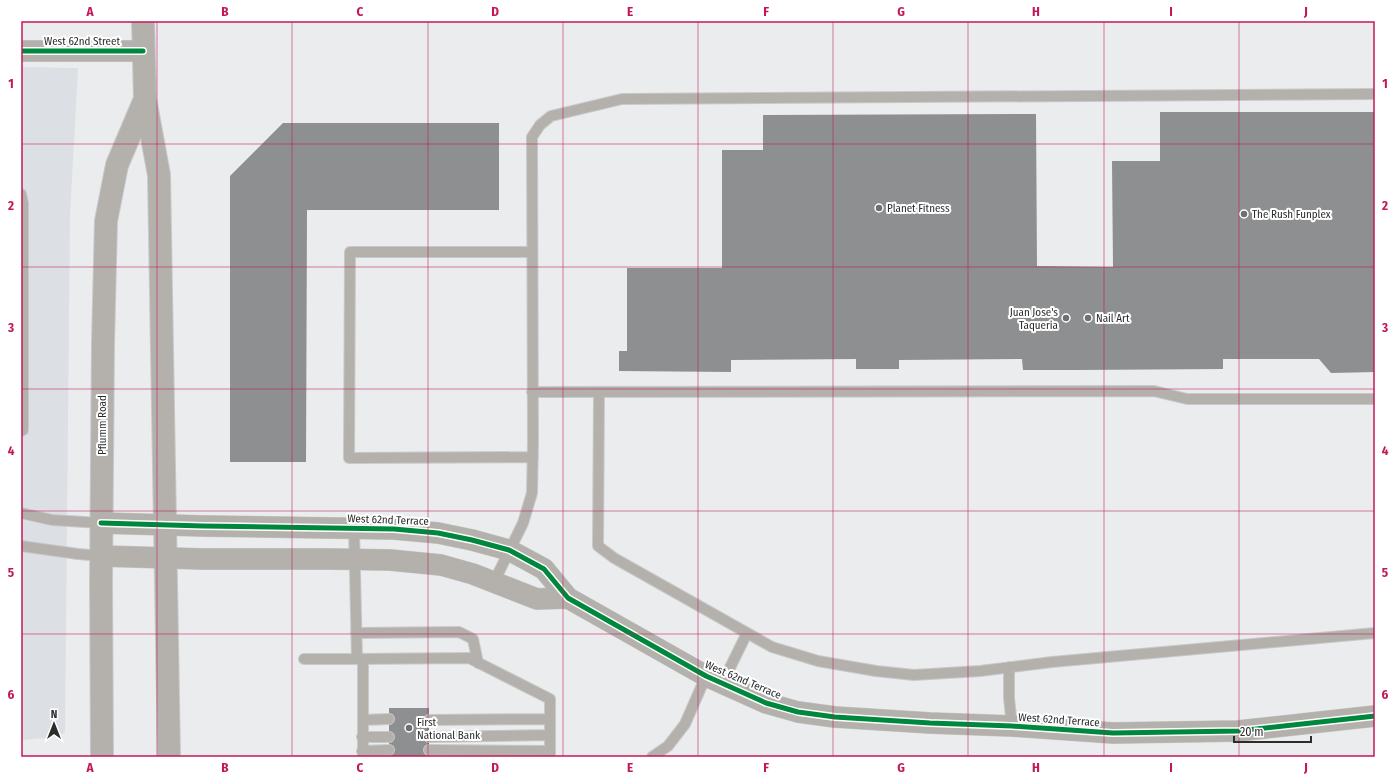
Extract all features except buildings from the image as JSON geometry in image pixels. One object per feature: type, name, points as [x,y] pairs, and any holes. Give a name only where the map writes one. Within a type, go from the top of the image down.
[{"type":"main road","name":"Pflumm Road","points":[[143,21],[144,99],[159,176],[169,757]]},
{"type":"main road","name":"Pflumm Road","points":[[102,757],[101,556],[106,220],[117,165],[144,99]]},
{"type":"street","name":"West 62nd Street","points":[[21,51],[143,51]]},
{"type":"street","name":"West 62nd Terrace","points":[[102,522],[166,525],[394,529],[438,533],[509,550],[544,569],[568,598],[714,680],[766,703],[798,712],[835,717],[930,724],[1012,726],[1113,733],[1238,731],[1375,716]]},
{"type":"street","points":[[101,556],[203,560],[390,560],[441,565],[473,574],[537,599],[568,598]]},
{"type":"lane","points":[[494,582],[523,522],[532,493],[532,137],[540,125],[551,116],[622,99],[1375,94]]},
{"type":"lane","points":[[21,194],[23,203],[23,430],[21,430]]},
{"type":"lane","points":[[532,252],[350,252],[349,458],[533,457]]},
{"type":"lane","points":[[532,392],[1154,391],[1187,399],[1375,399]]},
{"type":"lane","points":[[599,392],[598,546],[614,558],[772,647],[818,661],[876,671],[914,675],[980,671],[1052,662],[1375,633]]},
{"type":"lane","points":[[21,513],[52,520],[102,522]]},
{"type":"lane","points":[[354,529],[356,633],[360,659],[363,720],[362,754],[389,750]]},
{"type":"lane","points":[[21,546],[101,556]]},
{"type":"lane","points":[[356,633],[459,632],[473,639],[478,663]]},
{"type":"lane","points":[[652,757],[668,746],[685,724],[747,633]]},
{"type":"lane","points":[[304,659],[469,658],[550,699],[550,754],[429,750]]},
{"type":"lane","points":[[1009,667],[1009,698],[1012,726]]},
{"type":"lane","points":[[363,720],[389,719]]},
{"type":"lane","points":[[429,720],[549,719]]},
{"type":"lane","points":[[429,737],[549,735]]},
{"type":"lane","points":[[362,738],[389,737]]},
{"type":"shaded area","points":[[21,67],[78,68],[70,215],[65,733],[45,738],[21,740]]},
{"type":"cycle path","points":[[21,51],[143,51]]},
{"type":"cycle path","points":[[101,523],[394,529],[438,533],[509,550],[544,569],[568,598],[706,676],[766,703],[798,712],[835,717],[1113,733],[1238,731],[1375,716]]},
{"type":"place","name":"Planet Fitness","points":[[879,208]]},
{"type":"place","name":"The Rush Funplex","points":[[1244,214]]},
{"type":"place","name":"Juan Jose's Taqueria","points":[[1066,318]]},
{"type":"place","name":"Nail Art","points":[[1088,318]]},
{"type":"place","name":"First National Bank","points":[[409,728]]}]
